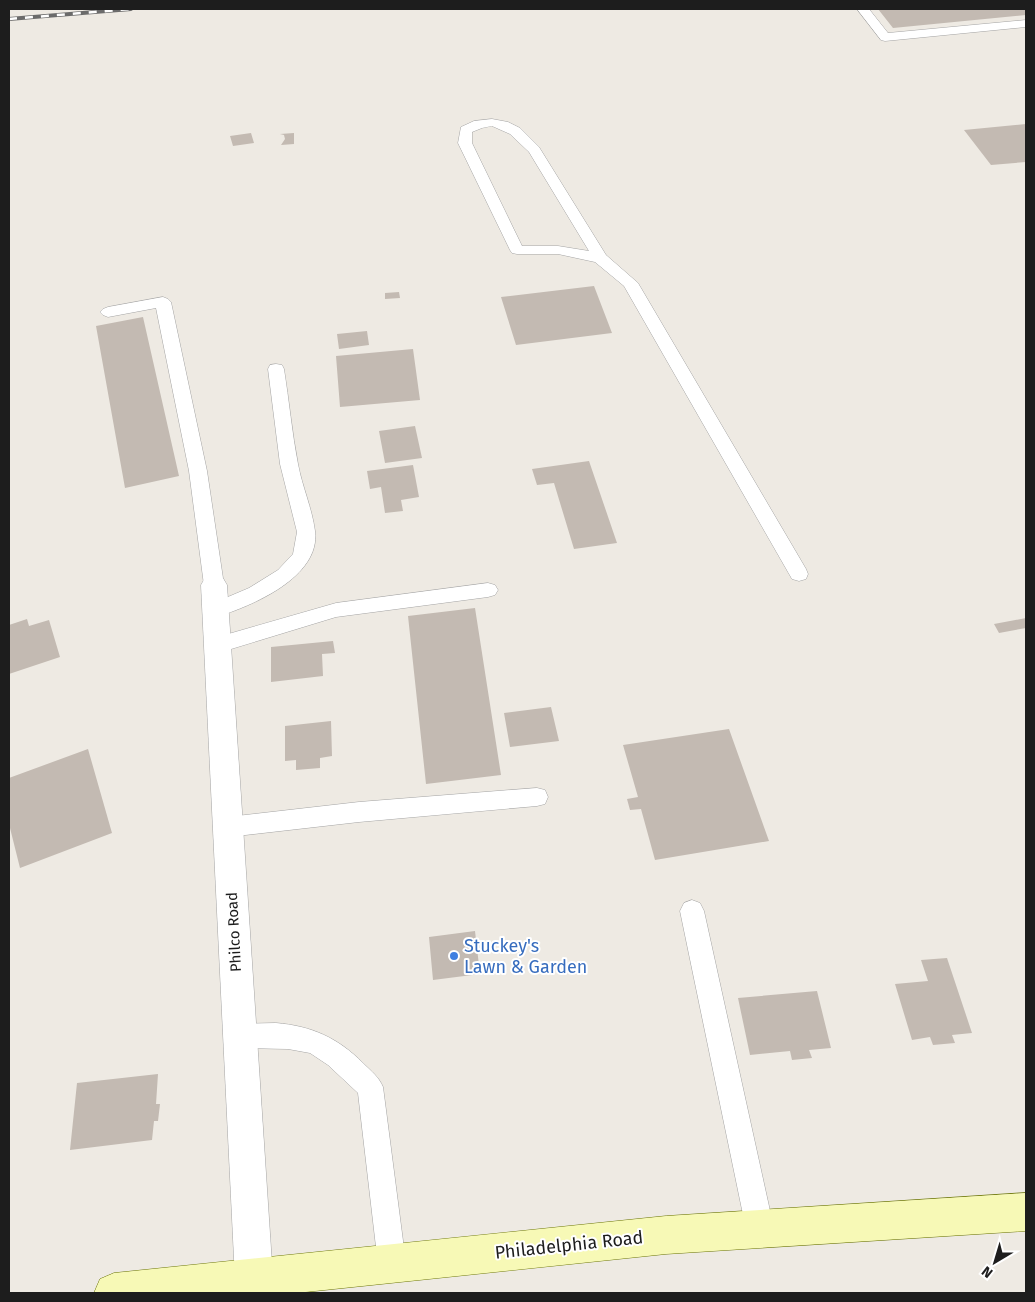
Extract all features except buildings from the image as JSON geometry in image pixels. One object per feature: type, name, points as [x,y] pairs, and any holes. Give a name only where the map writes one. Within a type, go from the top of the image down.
[{"type":"main road","name":"Philadelphia Road","points":[[114,1293],[666,1234],[1026,1212]]},
{"type":"street","name":"Philco Road","points":[[215,597],[254,1279]]},
{"type":"lane","points":[[864,9],[885,37],[1026,24]]},
{"type":"lane","points":[[600,258],[558,250],[517,250],[465,143],[466,130],[476,123],[496,122],[514,130],[527,140],[542,159],[548,173],[600,258],[630,283],[799,574]]},
{"type":"lane","points":[[108,312],[163,302],[198,471],[215,597],[256,593],[286,575],[302,556],[306,532],[289,464],[276,369]]},
{"type":"lane","points":[[218,645],[336,610],[488,590]]},
{"type":"lane","points":[[228,828],[359,812],[537,797]]},
{"type":"lane","points":[[692,911],[760,1229]]},
{"type":"lane","points":[[240,1036],[286,1036],[306,1040],[331,1051],[370,1086],[392,1264]]},
{"type":"railway","points":[[9,19],[131,9]]},
{"type":"place","name":"Stuckey's Lawn & Garden","points":[[454,956]]}]
